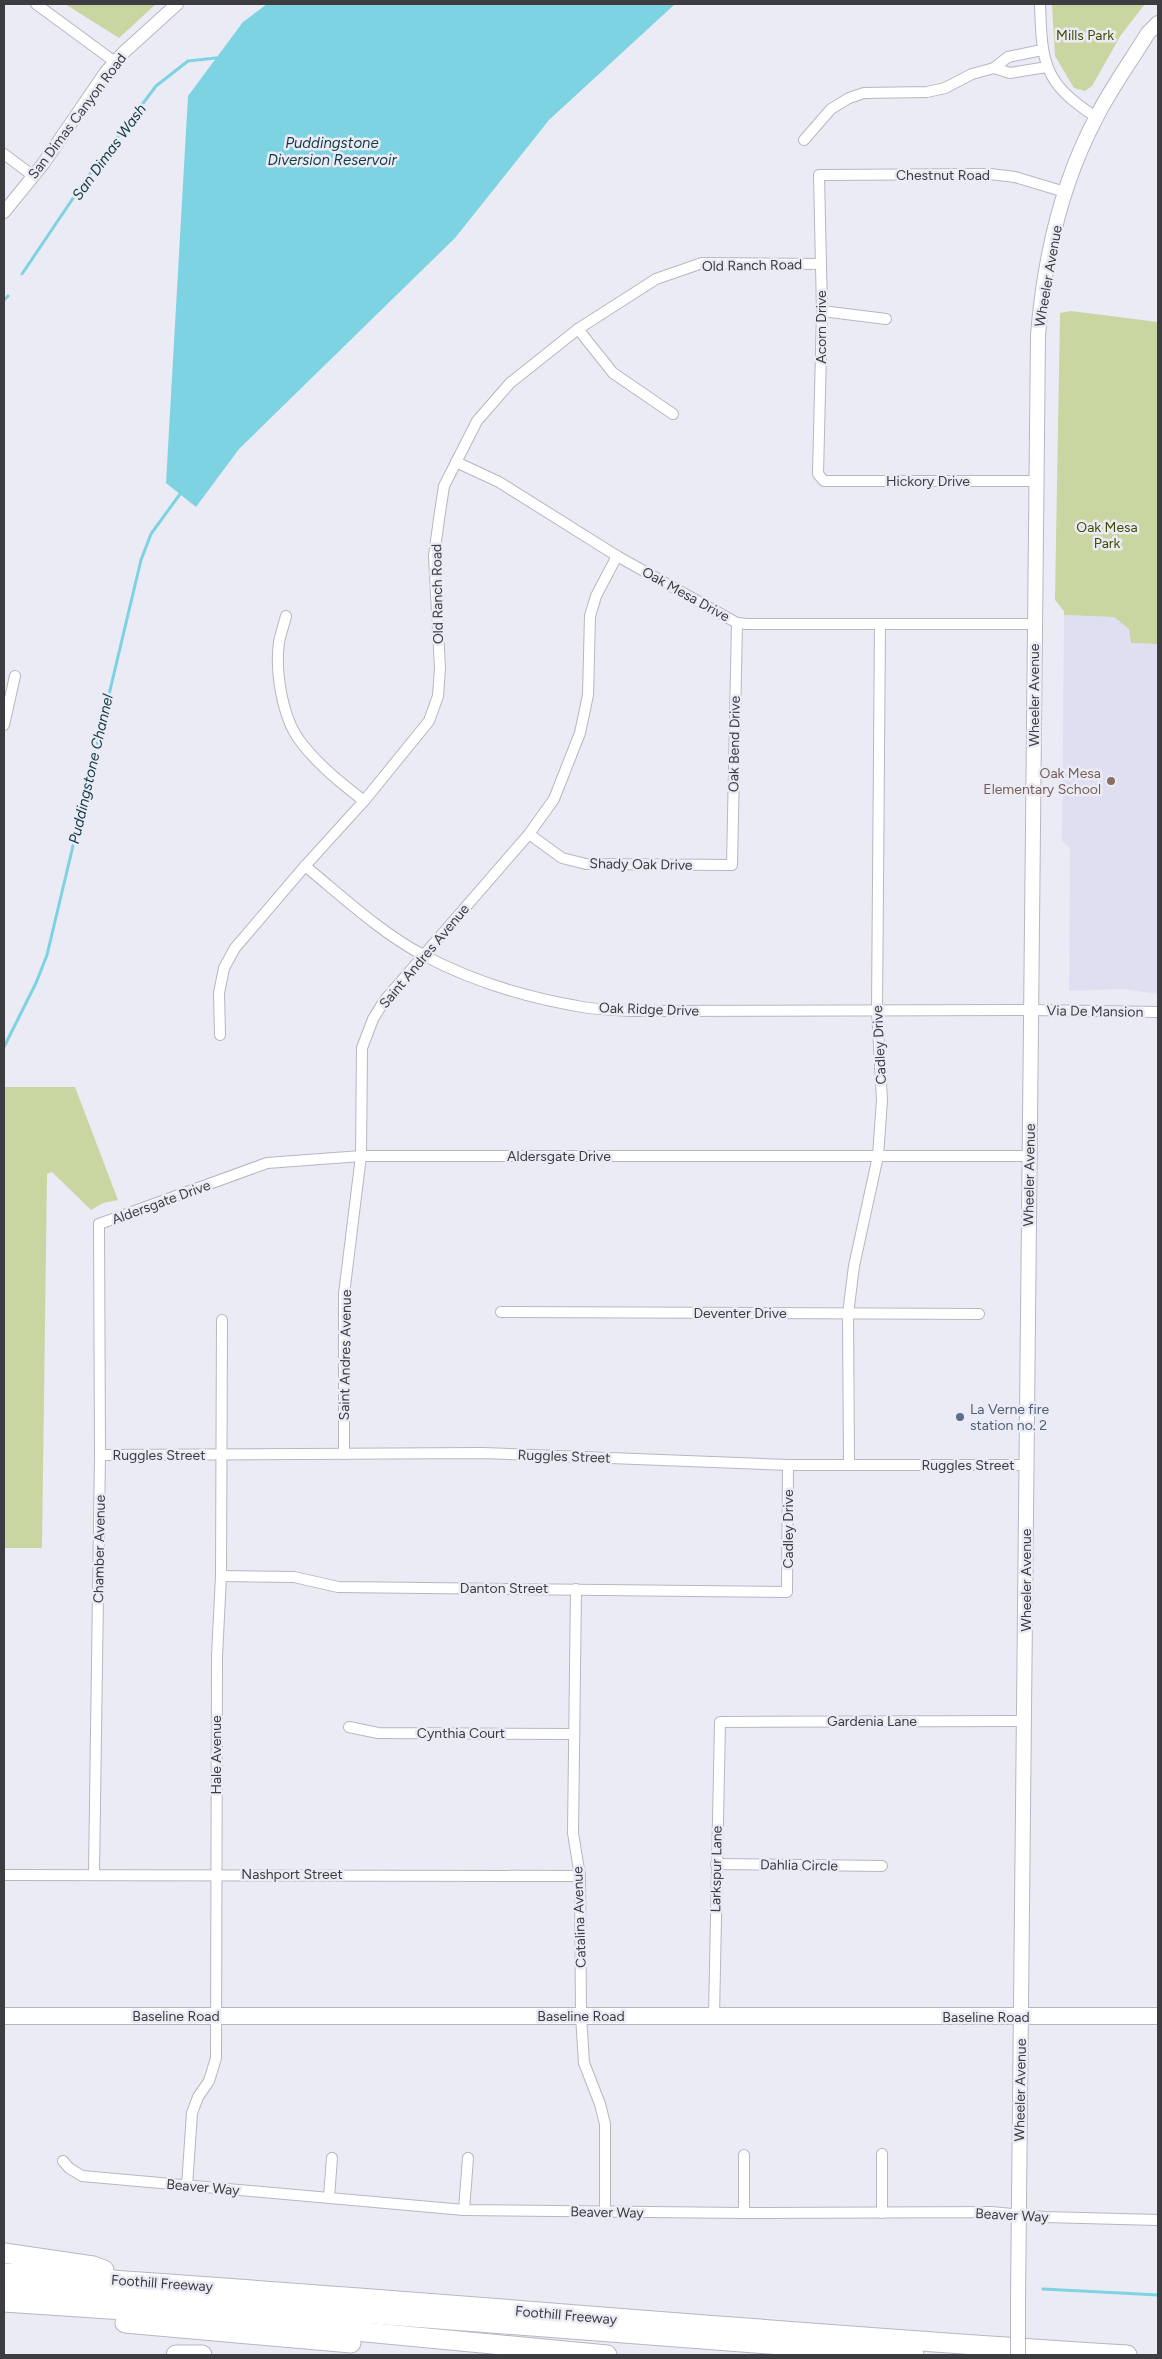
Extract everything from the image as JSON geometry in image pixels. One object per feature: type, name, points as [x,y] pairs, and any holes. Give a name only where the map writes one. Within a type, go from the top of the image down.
[{"type":"highway","points":[[4,2253],[93,2266],[133,2281]]},
{"type":"highway","name":"Foothill Freeway","points":[[4,2273],[133,2281],[754,2330],[992,2351],[1128,2355]]},
{"type":"highway","points":[[4,2286],[914,2355]]},
{"type":"highway","points":[[4,2302],[164,2312],[607,2355]]},
{"type":"highway","points":[[4,2314],[142,2324],[480,2355]]},
{"type":"highway","points":[[176,2355],[202,2355]]},
{"type":"main road","name":"Wheeler Avenue","points":[[1018,2355],[1038,335],[1049,255],[1065,192],[1096,117],[1148,33],[1158,23]]},
{"type":"main road","name":"Baseline Road","points":[[4,2016],[1158,2016]]},
{"type":"street","points":[[36,4],[115,62]]},
{"type":"street","name":"San Dimas Canyon Road","points":[[4,212],[32,175],[43,164],[115,62],[177,4]]},
{"type":"street","points":[[1040,4],[1042,50],[1047,67],[1057,85],[1075,104],[1096,117]]},
{"type":"street","points":[[804,140],[831,108],[849,98],[864,94],[927,92],[944,88],[972,74],[994,68],[1008,58],[1042,50]]},
{"type":"street","points":[[994,68],[1010,73],[1047,67]]},
{"type":"street","points":[[4,154],[32,175]]},
{"type":"street","name":"Chestnut Road","points":[[819,176],[990,174],[1015,177],[1065,192]]},
{"type":"street","name":"Acorn Drive","points":[[819,176],[822,310],[818,474],[820,478]]},
{"type":"street","name":"Old Ranch Road","points":[[220,1035],[220,993],[224,968],[235,948],[364,801],[429,721],[438,696],[440,668],[434,556],[444,486],[478,421],[510,383],[578,329],[656,279],[702,263],[820,264]]},
{"type":"street","points":[[822,310],[886,319]]},
{"type":"street","points":[[578,329],[613,373],[673,414]]},
{"type":"street","name":"Oak Mesa Drive","points":[[456,462],[499,482],[617,556],[737,622],[747,624],[1034,624]]},
{"type":"street","name":"Hickory Drive","points":[[820,478],[824,481],[1037,481]]},
{"type":"street","name":"Saint Andres Avenue","points":[[344,1454],[344,1294],[361,1156],[362,1048],[373,1018],[384,1001],[529,834],[554,799],[580,733],[588,695],[590,616],[596,596],[617,556]]},
{"type":"street","points":[[286,616],[279,642],[280,683],[287,718],[299,740],[314,757],[364,801]]},
{"type":"street","name":"Oak Bend Drive","points":[[732,865],[737,622]]},
{"type":"street","name":"Cadley Drive","points":[[849,1464],[848,1314],[854,1266],[878,1156],[882,1100],[877,1011],[880,624]]},
{"type":"street","points":[[4,725],[15,676]]},
{"type":"street","name":"Shady Oak Drive","points":[[529,834],[562,858],[586,864],[732,865]]},
{"type":"street","name":"Oak Ridge Drive","points":[[305,866],[379,926],[423,955],[485,981],[526,995],[579,1006],[634,1011],[1031,1010]]},
{"type":"street","name":"Via De Mansion","points":[[1031,1010],[1158,1012]]},
{"type":"street","name":"Aldersgate Drive","points":[[99,1224],[267,1162],[361,1156],[1029,1156]]},
{"type":"street","name":"Chamber Avenue","points":[[94,1873],[100,1455],[99,1224]]},
{"type":"street","name":"Deventer Drive","points":[[501,1312],[979,1314]]},
{"type":"street","name":"Hale Avenue","points":[[187,2186],[192,2114],[198,2097],[209,2081],[216,2058],[217,1656],[221,1576],[222,1320]]},
{"type":"street","name":"Ruggles Street","points":[[100,1455],[483,1453],[788,1465],[1027,1465]]},
{"type":"street","name":"Cadley Drive","points":[[787,1592],[788,1465]]},
{"type":"street","name":"Danton Street","points":[[221,1576],[294,1576],[338,1587],[787,1592]]},
{"type":"street","name":"Catalina Avenue","points":[[576,1589],[573,1833],[580,1876],[581,2016],[584,2063],[600,2104],[605,2124],[605,2213]]},
{"type":"street","name":"Gardenia Lane","points":[[720,1722],[1025,1721]]},
{"type":"street","name":"Larkspur Lane","points":[[714,2016],[720,1722]]},
{"type":"street","name":"Cynthia Court","points":[[349,1727],[378,1733],[574,1734]]},
{"type":"street","name":"Dahlia Circle","points":[[716,1864],[882,1866]]},
{"type":"street","name":"Nashport Street","points":[[4,1874],[580,1876]]},
{"type":"street","points":[[882,2154],[882,2213]]},
{"type":"street","points":[[744,2155],[744,2213]]},
{"type":"street","points":[[329,2197],[332,2158]]},
{"type":"street","points":[[464,2210],[468,2158]]},
{"type":"street","name":"Beaver Way","points":[[63,2161],[68,2168],[82,2176],[464,2210],[605,2213],[1018,2214],[1045,2217],[1158,2220]]},
{"type":"shaded area","name":"Oak Mesa Elementary School","points":[[1064,615],[1114,617],[1129,629],[1131,643],[1158,644],[1158,994],[1123,989],[1069,991],[1070,848],[1062,841]]},
{"type":"green space","points":[[65,4],[156,4],[119,38]]},
{"type":"green space","name":"Mills Park","points":[[1052,4],[1145,4],[1121,35],[1092,86],[1085,91],[1074,88],[1055,56]]},
{"type":"green space","name":"Oak Mesa Park","points":[[1071,311],[1158,322],[1158,644],[1131,643],[1129,629],[1114,617],[1064,615],[1064,611],[1055,600],[1060,313]]},
{"type":"green space","points":[[4,1087],[75,1087],[118,1200],[103,1203],[91,1210],[52,1172],[47,1174],[42,1548],[4,1548]]},
{"type":"water","name":"Puddingstone Diversion Reservoir","points":[[267,4],[675,4],[549,120],[455,238],[239,449],[196,507],[166,483],[188,96],[243,22]]},
{"type":"waterway","name":"San Dimas Wash","points":[[22,274],[84,182],[156,86],[188,61],[216,58]]},
{"type":"waterway","name":"San Dimas Wash","points":[[4,300],[8,296]]},
{"type":"waterway","name":"Puddingstone Channel","points":[[4,1047],[36,983],[47,955],[141,560],[151,534],[180,494]]},
{"type":"waterway","points":[[1043,2289],[1158,2295]]},
{"type":"place","name":"Oak Mesa Elementary School","points":[[1111,781]]},
{"type":"place","name":"La Verne fire station no. 2","points":[[960,1417]]}]
